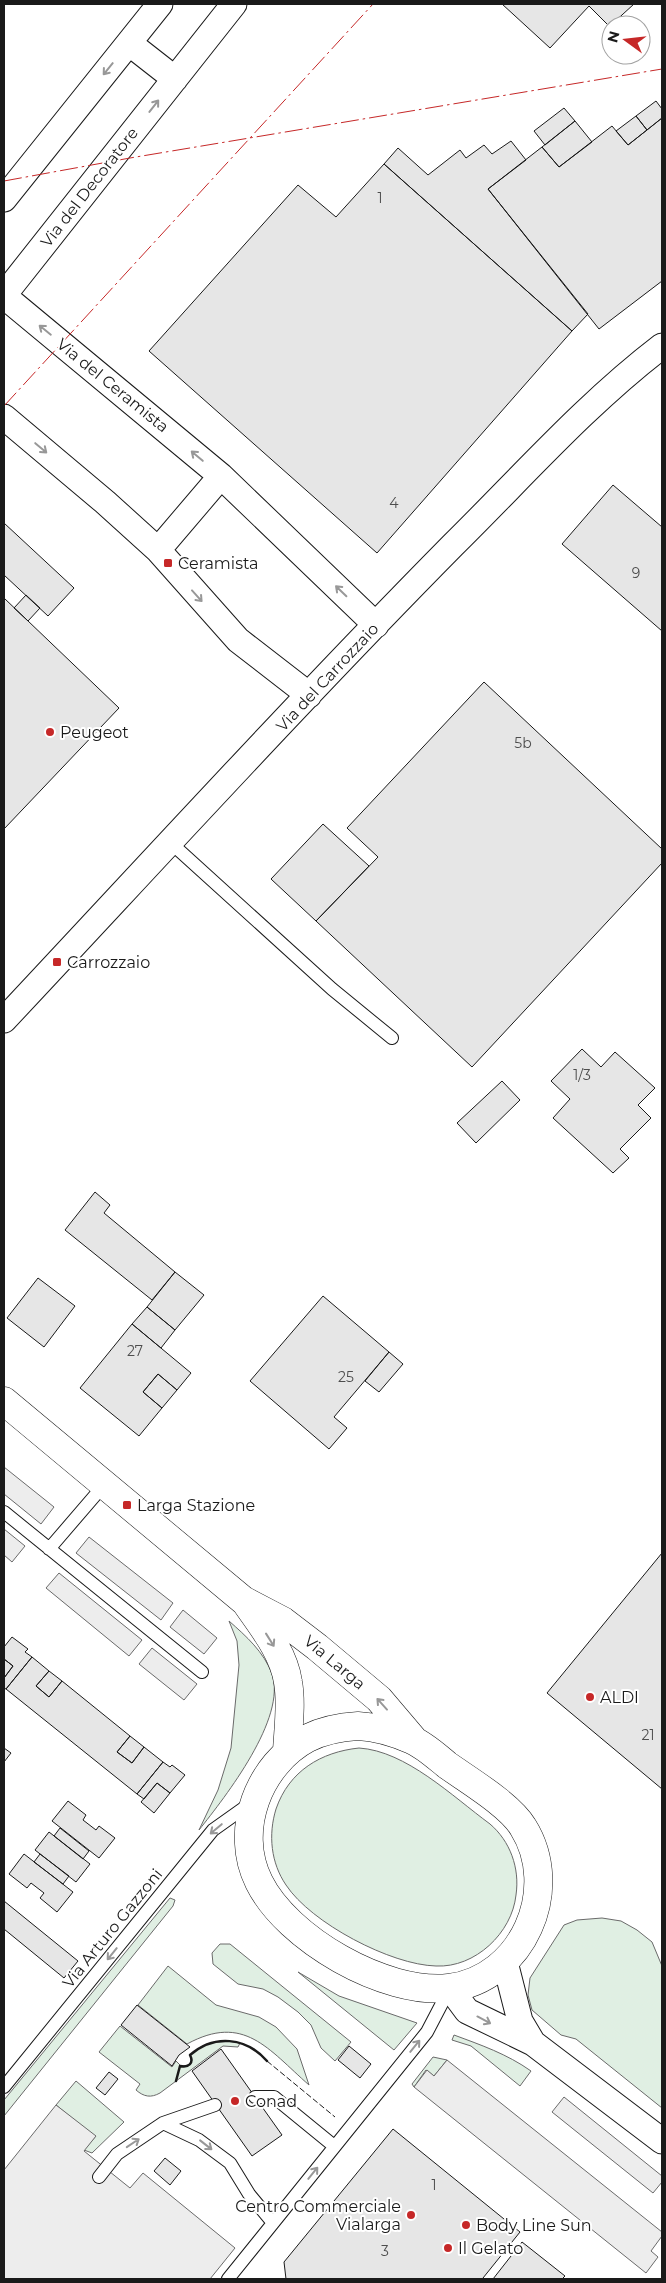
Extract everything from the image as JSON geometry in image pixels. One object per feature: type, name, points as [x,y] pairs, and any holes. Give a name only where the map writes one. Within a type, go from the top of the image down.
[{"type":"main road","name":"Via Larga","points":[[6,1404],[243,1600],[283,1621],[317,1647],[379,1699],[414,1741]]},
{"type":"main road","name":"Via Larga","points":[[243,1600],[284,1663],[288,1682],[286,1752]]},
{"type":"main road","points":[[341,1727],[371,1727],[386,1730],[414,1741],[498,1802],[514,1816],[523,1826],[536,1859],[539,1884],[534,1916],[522,1941],[504,1962],[484,1976],[470,1983],[450,1988],[416,1988],[350,1964],[328,1951],[288,1921],[268,1898],[258,1880],[251,1858],[251,1816],[255,1800],[263,1782],[286,1752],[309,1738],[341,1727]]},
{"type":"street","points":[[4,199],[160,4]]},
{"type":"street","name":"Via del Decoratore","points":[[4,296],[234,4]]},
{"type":"street","points":[[129,43],[175,79]]},
{"type":"street","name":"Via del Ceramista","points":[[4,296],[221,476],[376,625]]},
{"type":"street","name":"Via del Carrozzaio","points":[[4,1020],[376,625],[565,433],[644,360],[662,346]]},
{"type":"street","points":[[4,417],[105,502],[158,550],[238,640],[310,695]]},
{"type":"street","points":[[158,550],[221,476]]},
{"type":"street","points":[[504,1962],[520,2020],[533,2043]]},
{"type":"street","points":[[450,1988],[467,2011],[533,2043],[662,2141]]},
{"type":"lane","points":[[171,843],[332,989],[392,1038]]},
{"type":"lane","points":[[49,1549],[104,1485]]},
{"type":"lane","points":[[4,1512],[202,1672]]},
{"type":"lane","name":"Via Arturo Gazzoni","points":[[4,2087],[213,1830],[255,1800]]},
{"type":"lane","points":[[228,2279],[427,2032],[450,1988]]},
{"type":"lane","points":[[255,2097],[274,2097],[334,2146]]},
{"type":"lane","points":[[98,2177],[117,2154],[163,2123],[215,2105]]},
{"type":"lane","points":[[163,2123],[199,2140],[230,2163],[249,2194],[273,2223]]},
{"type":"green space","points":[[229,1621],[248,1639],[269,1666],[274,1692],[271,1712],[263,1734],[238,1777],[199,1830],[218,1790],[231,1748],[239,1665],[237,1641]]},
{"type":"green space","points":[[359,1748],[377,1751],[394,1757],[428,1777],[490,1824],[503,1838],[508,1847],[515,1865],[517,1885],[513,1909],[499,1935],[489,1946],[464,1961],[436,1966],[418,1964],[375,1950],[333,1927],[314,1914],[286,1885],[277,1868],[272,1849],[272,1829],[276,1809],[289,1784],[298,1774],[319,1759],[345,1750]]},
{"type":"green space","points":[[170,1898],[175,1900],[173,1906],[4,2116],[4,2100]]},
{"type":"green space","points":[[602,1918],[621,1921],[637,1930],[652,1942],[662,1966],[662,2108],[576,2039],[561,2035],[532,2010],[528,1995],[530,1978],[564,1925],[577,1920]]},
{"type":"green space","points":[[220,1944],[230,1944],[351,2042],[335,2061],[321,2048],[311,2025],[298,2012],[278,1997],[263,1989],[238,1984],[213,1964],[212,1953]]},
{"type":"green space","points":[[168,1966],[216,2005],[259,2017],[276,2027],[297,2049],[309,2085],[281,2059],[254,2039],[240,2034],[224,2032],[207,2035],[187,2044],[138,2005]]},
{"type":"green space","points":[[298,1972],[339,1996],[417,2023],[394,2050]]},
{"type":"green space","points":[[120,2026],[172,2067],[176,2061],[181,2066],[189,2065],[192,2060],[190,2055],[208,2044],[220,2041],[240,2043],[238,2047],[223,2046],[160,2093],[148,2096],[136,2090],[140,2084],[99,2052]]},
{"type":"green space","points":[[454,2035],[484,2046],[531,2071],[520,2086],[471,2046],[452,2040]]},
{"type":"green space","points":[[433,2057],[447,2060],[434,2076],[426,2070],[414,2087],[412,2084]]},
{"type":"green space","points":[[76,2081],[124,2122],[92,2153],[84,2150],[95,2137],[56,2105]]},
{"type":"shaded area","points":[[4,1467],[54,1507],[41,1524],[4,1494]]},
{"type":"shaded area","points":[[4,1529],[25,1546],[12,1562],[4,1555]]},
{"type":"shaded area","points":[[89,1537],[173,1603],[161,1620],[76,1553]]},
{"type":"shaded area","points":[[59,1573],[142,1640],[129,1656],[46,1588]]},
{"type":"shaded area","points":[[183,1610],[217,1638],[204,1654],[170,1627]]},
{"type":"shaded area","points":[[152,1648],[197,1684],[184,1700],[139,1664]]},
{"type":"shaded area","points":[[447,2060],[662,2232],[662,2236],[651,2251],[658,2257],[646,2273],[414,2087],[427,2070],[434,2076]]},
{"type":"shaded area","points":[[564,2097],[662,2176],[662,2182],[653,2193],[552,2112]]},
{"type":"shaded area","points":[[56,2105],[96,2136],[84,2151],[130,2188],[143,2173],[235,2248],[210,2279],[4,2279],[4,2170]]},
{"type":"building","points":[[502,4],[634,4],[622,15],[601,15],[601,18],[589,6],[550,48]]},
{"type":"building","points":[[656,101],[662,109],[662,118],[647,130],[636,116]]},
{"type":"building","points":[[564,108],[575,121],[545,145],[534,131]]},
{"type":"building","points":[[636,116],[647,130],[628,145],[616,131]]},
{"type":"building","points":[[662,118],[662,281],[599,329],[488,189],[542,147],[559,167],[612,126],[628,145]]},
{"type":"building","points":[[575,121],[592,142],[559,167],[542,147]]},
{"type":"building","points":[[511,141],[526,160],[488,189],[588,314],[572,331],[384,164],[398,148],[428,175],[460,150],[466,158],[484,145],[492,154]]},
{"type":"building","points":[[384,164],[572,331],[377,553],[149,351],[298,185],[336,217]]},
{"type":"building","points":[[613,485],[662,527],[662,631],[562,544]]},
{"type":"building","points":[[4,523],[74,588],[48,616],[4,575]]},
{"type":"building","points":[[26,595],[40,608],[28,621],[14,608]]},
{"type":"building","name":"Peugeot","points":[[4,598],[119,708],[4,829]]},
{"type":"building","points":[[484,682],[662,849],[662,863],[472,1067],[316,921],[378,857],[347,828]]},
{"type":"building","points":[[323,824],[369,866],[316,921],[271,879]]},
{"type":"building","points":[[582,1049],[601,1067],[615,1052],[655,1088],[638,1105],[651,1118],[620,1149],[629,1158],[613,1173],[553,1118],[570,1099],[551,1081]]},
{"type":"building","points":[[502,1081],[520,1100],[476,1143],[457,1123]]},
{"type":"building","points":[[95,1192],[110,1205],[104,1213],[175,1272],[152,1300],[65,1230]]},
{"type":"building","points":[[175,1272],[204,1295],[175,1330],[147,1307]]},
{"type":"building","points":[[38,1278],[75,1306],[44,1347],[7,1318]]},
{"type":"building","points":[[323,1296],[389,1352],[334,1417],[347,1428],[329,1449],[250,1381]]},
{"type":"building","points":[[147,1307],[175,1330],[161,1348],[132,1324]]},
{"type":"building","points":[[132,1324],[191,1373],[177,1390],[158,1374],[143,1392],[162,1408],[139,1436],[80,1388]]},
{"type":"building","points":[[389,1352],[403,1364],[379,1392],[365,1381]]},
{"type":"building","points":[[158,1374],[177,1390],[162,1408],[143,1392]]},
{"type":"building","points":[[662,1553],[662,1789],[547,1693]]},
{"type":"building","points":[[12,1637],[28,1649],[25,1652],[32,1657],[6,1689],[4,1688],[4,1678],[13,1666],[4,1659],[4,1647]]},
{"type":"building","points":[[32,1657],[49,1671],[36,1686],[49,1697],[62,1681],[130,1736],[117,1752],[132,1763],[144,1747],[163,1762],[137,1794],[6,1689]]},
{"type":"building","points":[[4,1659],[13,1666],[4,1678]]},
{"type":"building","points":[[49,1671],[62,1681],[49,1697],[36,1686]]},
{"type":"building","points":[[130,1736],[144,1747],[132,1763],[117,1752]]},
{"type":"building","points":[[4,1748],[11,1753],[4,1762]]},
{"type":"building","points":[[163,1762],[170,1767],[172,1765],[185,1775],[170,1793],[157,1783],[144,1799],[137,1794]]},
{"type":"building","points":[[157,1783],[170,1793],[154,1813],[141,1802]]},
{"type":"building","points":[[68,1801],[86,1815],[83,1820],[96,1830],[99,1826],[115,1838],[99,1858],[52,1821]]},
{"type":"building","points":[[60,1828],[89,1851],[83,1859],[54,1836]]},
{"type":"building","points":[[49,1832],[90,1864],[76,1882],[35,1850]]},
{"type":"building","points":[[24,1854],[73,1892],[57,1912],[40,1898],[44,1893],[31,1883],[27,1888],[9,1874]]},
{"type":"building","points":[[40,1854],[69,1876],[63,1884],[34,1862]]},
{"type":"building","points":[[4,1901],[78,1961],[64,1978],[4,1929]]},
{"type":"building","points":[[137,2005],[190,2047],[179,2055],[172,2066],[121,2025]]},
{"type":"building","points":[[349,2046],[371,2064],[360,2078],[338,2060]]},
{"type":"building","name":"Conad","points":[[221,2049],[282,2135],[252,2156],[192,2071]]},
{"type":"building","points":[[109,2072],[118,2079],[105,2095],[96,2088]]},
{"type":"building","name":"Centro Commerciale Vialarga","points":[[393,2129],[520,2232],[483,2278],[485,2279],[286,2279],[284,2262]]},
{"type":"building","points":[[165,2158],[181,2171],[170,2185],[154,2171]]},
{"type":"building","points":[[522,2242],[565,2276],[562,2279],[493,2279]]},
{"type":"fence","points":[[267,2061],[335,2117]]},
{"type":"wall","points":[[176,2081],[180,2066],[188,2066],[191,2063],[190,2055],[199,2048],[219,2041],[240,2043],[259,2053],[267,2061]]},
{"type":"power","points":[[4,406],[373,4]]},
{"type":"power","points":[[4,181],[130,158],[662,69]]},
{"type":"place","name":"Ceramista","points":[[168,563]]},
{"type":"place","name":"Peugeot","points":[[50,732]]},
{"type":"place","name":"Carrozzaio","points":[[57,962]]},
{"type":"place","name":"Larga Stazione","points":[[127,1505]]},
{"type":"place","name":"ALDI","points":[[590,1697]]},
{"type":"place","name":"Conad","points":[[235,2101]]},
{"type":"place","name":"Centro Commerciale Vialarga","points":[[411,2215]]},
{"type":"place","name":"Body Line Sun","points":[[466,2225]]},
{"type":"place","name":"Il Gelato","points":[[448,2248]]}]
